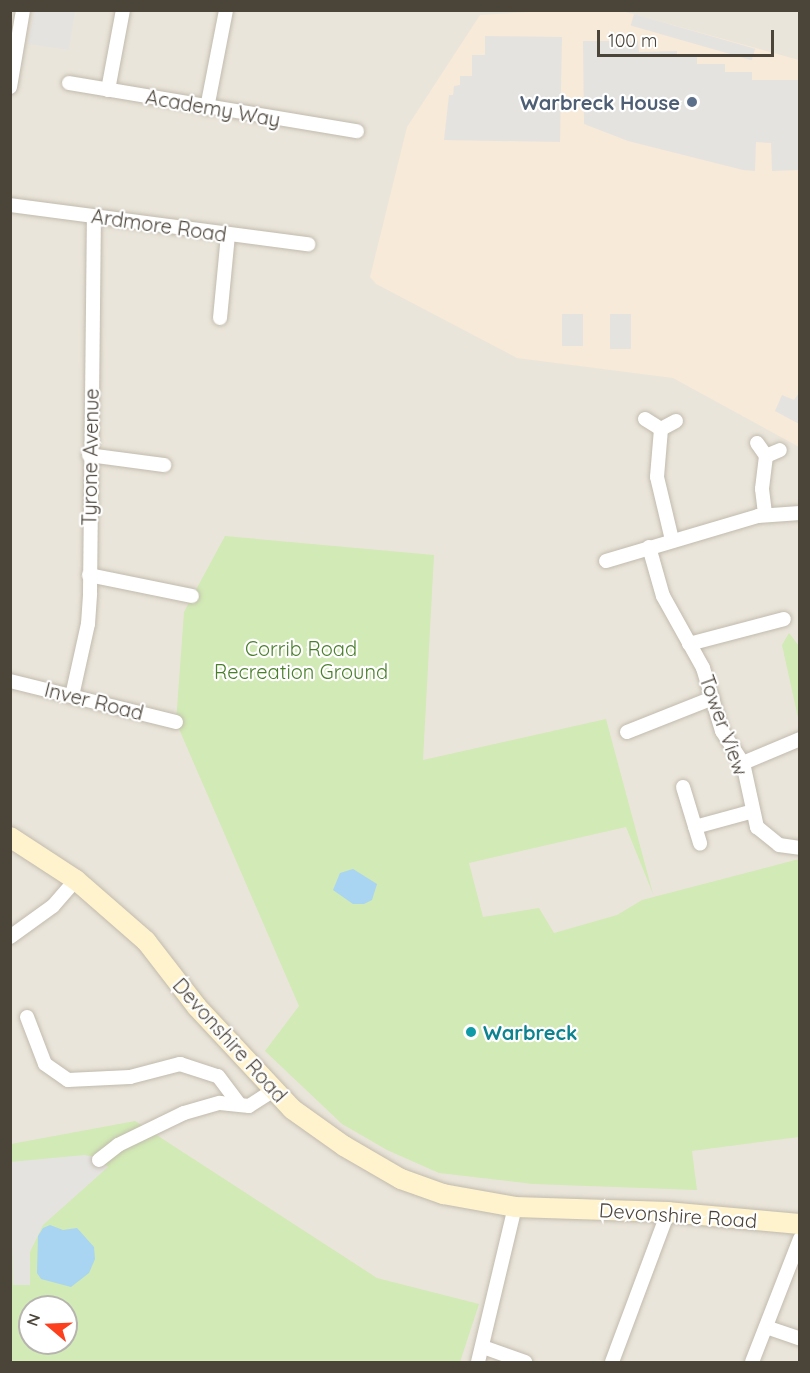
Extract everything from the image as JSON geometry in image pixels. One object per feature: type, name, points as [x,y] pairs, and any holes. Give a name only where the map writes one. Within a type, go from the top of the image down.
[{"type":"main road","name":"Devonshire Road","points":[[10,837],[76,880],[146,941],[197,1007],[272,1090],[344,1146],[401,1179],[443,1194],[515,1207],[668,1212],[800,1224]]},
{"type":"street","points":[[10,87],[23,10]]},
{"type":"street","points":[[108,90],[123,10]]},
{"type":"street","points":[[207,108],[226,10]]},
{"type":"street","name":"Academy Way","points":[[69,83],[207,108],[357,131]]},
{"type":"street","name":"Ardmore Road","points":[[10,205],[308,244]]},
{"type":"street","name":"Tyrone Avenue","points":[[72,696],[88,624],[94,217]]},
{"type":"street","points":[[220,318],[228,235]]},
{"type":"street","points":[[645,419],[661,429]]},
{"type":"street","points":[[661,429],[676,421]]},
{"type":"street","points":[[661,429],[657,477],[672,540]]},
{"type":"street","points":[[757,443],[766,456],[762,489],[765,514]]},
{"type":"street","points":[[766,456],[780,450]]},
{"type":"street","points":[[89,455],[164,465]]},
{"type":"street","points":[[606,561],[765,514],[800,513]]},
{"type":"street","name":"Tower View","points":[[649,547],[663,596],[703,668],[722,731],[743,763],[750,812],[761,834],[787,848],[800,849]]},
{"type":"street","points":[[89,575],[192,596]]},
{"type":"street","points":[[689,644],[784,619]]},
{"type":"street","name":"Inver Road","points":[[10,681],[176,722]]},
{"type":"street","points":[[627,732],[712,698]]},
{"type":"street","points":[[743,763],[800,739]]},
{"type":"street","points":[[683,787],[700,843]]},
{"type":"street","points":[[695,827],[750,812]]},
{"type":"street","points":[[10,937],[53,906],[76,880]]},
{"type":"street","points":[[27,1017],[45,1064],[57,1076],[68,1080],[97,1081],[180,1064],[218,1077],[239,1104]]},
{"type":"street","points":[[52,1089],[57,1076]]},
{"type":"street","points":[[99,1160],[118,1145],[184,1113],[220,1102],[257,1103],[272,1090]]},
{"type":"street","points":[[478,1362],[515,1207]]},
{"type":"street","points":[[612,1362],[668,1212]]},
{"type":"street","points":[[752,1362],[800,1239]]},
{"type":"street","points":[[766,1327],[800,1339]]},
{"type":"street","points":[[483,1347],[525,1362]]},
{"type":"shaded area","points":[[563,10],[622,11],[799,60],[799,447],[673,378],[517,358],[376,284],[370,277],[407,127],[480,15]]},
{"type":"shaded area","points":[[10,11],[799,11],[799,1362],[11,1362]]},
{"type":"shaded area","points":[[34,11],[75,11],[69,50],[28,44]]},
{"type":"shaded area","points":[[634,14],[755,49],[752,60],[631,26]]},
{"type":"shaded area","points":[[485,36],[562,37],[560,142],[444,140],[449,95],[453,95],[454,86],[460,85],[460,76],[472,76],[472,55],[485,55]]},
{"type":"shaded area","name":"Warbreck House","points":[[583,41],[638,41],[639,52],[677,51],[677,56],[697,56],[697,64],[725,64],[725,72],[752,72],[752,80],[799,80],[799,170],[772,171],[771,143],[756,142],[755,171],[743,170],[628,141],[584,124]]},
{"type":"shaded area","points":[[562,314],[583,314],[583,346],[562,346]]},
{"type":"shaded area","points":[[610,314],[631,314],[631,349],[610,349]]},
{"type":"shaded area","points":[[799,393],[799,424],[775,411],[782,395],[794,400]]},
{"type":"shaded area","points":[[85,1155],[96,1157],[108,1167],[43,1225],[30,1252],[30,1285],[13,1285],[10,1162]]},
{"type":"green space","name":"Corrib Road Recreation Ground","points":[[225,536],[434,555],[423,760],[606,719],[653,894],[626,827],[469,863],[483,917],[539,908],[554,933],[617,915],[642,900],[799,859],[799,1137],[692,1151],[697,1190],[533,1184],[439,1173],[387,1150],[342,1124],[265,1051],[299,1006],[176,722],[184,612]]},
{"type":"green space","points":[[789,633],[799,646],[799,722],[782,645]]},
{"type":"green space","points":[[135,1121],[377,1278],[479,1304],[460,1362],[11,1362],[11,1144]]},
{"type":"water","points":[[353,869],[377,884],[372,900],[364,904],[353,904],[333,890],[340,873]]},
{"type":"water","points":[[50,1225],[63,1230],[77,1228],[94,1247],[95,1259],[89,1273],[71,1287],[41,1279],[37,1273],[38,1236],[43,1228]]},
{"type":"place","name":"Warbreck House","points":[[692,102]]},
{"type":"place","name":"Warbreck","points":[[471,1032]]}]
